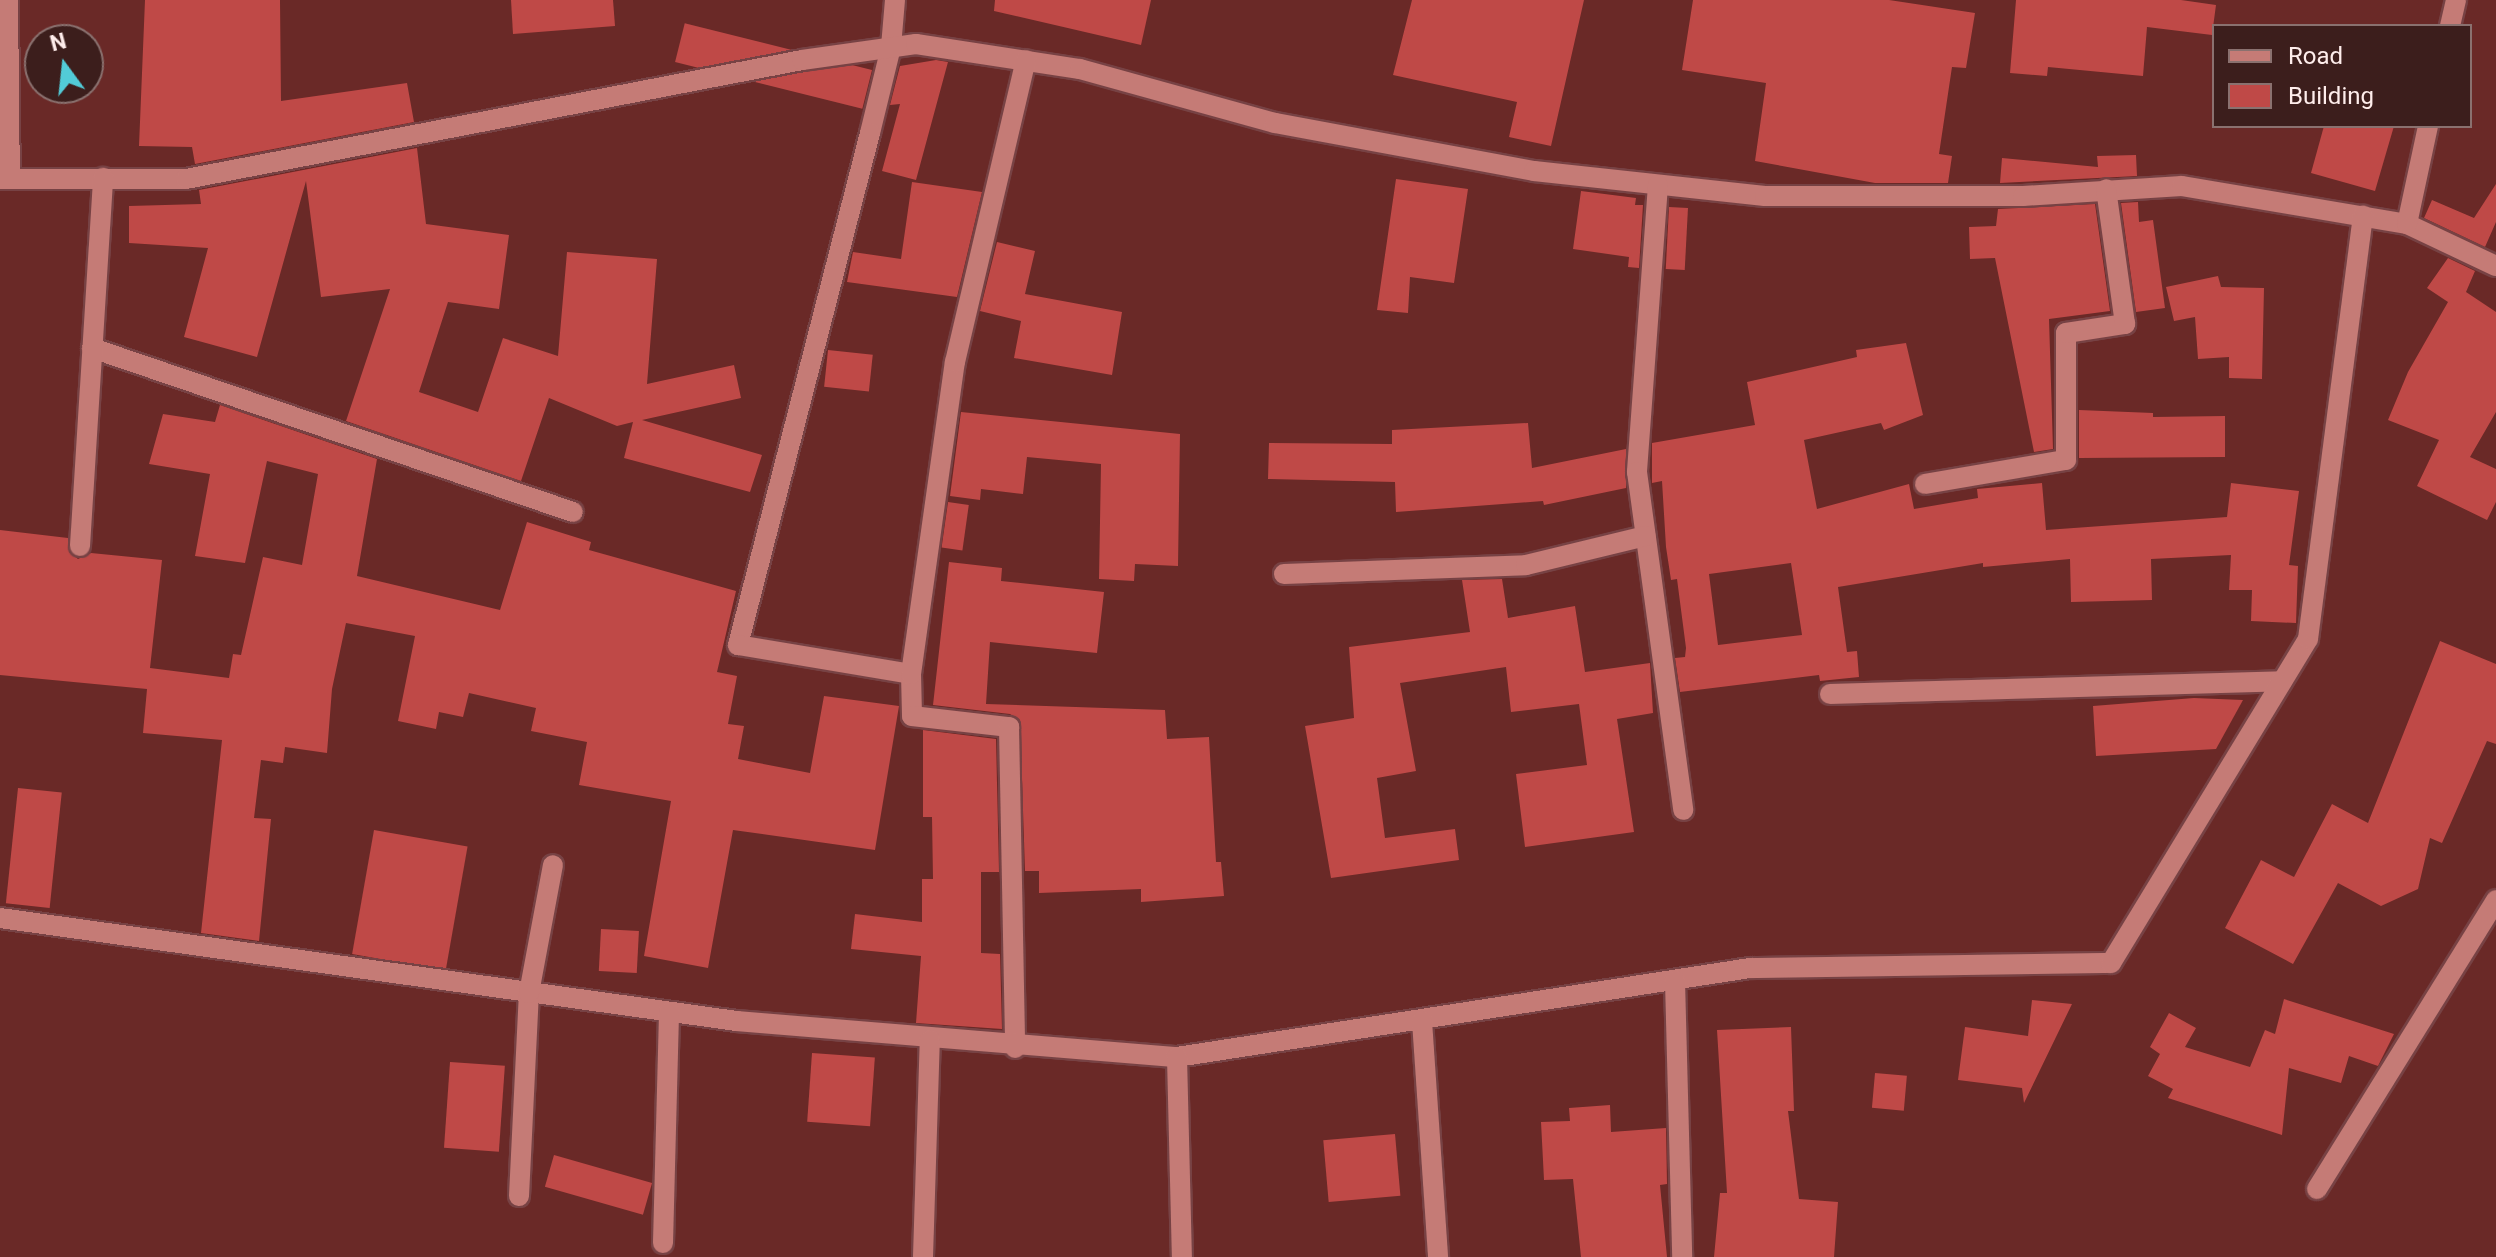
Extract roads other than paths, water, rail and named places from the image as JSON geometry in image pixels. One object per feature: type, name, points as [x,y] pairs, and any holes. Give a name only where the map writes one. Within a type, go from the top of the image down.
[{"type":"street","points":[[8,0],[5,179],[186,179],[802,60],[916,44],[1080,69],[1275,123],[1391,147],[1534,171],[1765,196],[1916,198],[2182,186],[2407,224],[2496,266]]},
{"type":"street","points":[[895,0],[891,47],[738,645],[911,674]]},
{"type":"street","points":[[2450,24],[2456,0]]},
{"type":"street","points":[[1015,1048],[1009,727],[912,716],[911,674],[955,362],[1026,60]]},
{"type":"street","points":[[2407,224],[2428,128]]},
{"type":"street","points":[[80,546],[103,178]]},
{"type":"street","points":[[1658,185],[1637,472],[1683,810]]},
{"type":"street","points":[[1925,484],[2066,460],[2066,333],[2125,324],[2106,189]]},
{"type":"street","points":[[0,918],[669,1012],[1015,1048],[1177,1057],[1750,968],[2111,963],[2308,639],[2363,216]]},
{"type":"street","points":[[92,348],[573,512]]},
{"type":"street","points":[[1284,574],[1526,565],[1646,536]]},
{"type":"street","points":[[1830,694],[2282,681]]},
{"type":"street","points":[[519,1196],[529,993],[553,865]]},
{"type":"street","points":[[2317,1189],[2496,900]]},
{"type":"street","points":[[1675,981],[1682,1257]]},
{"type":"street","points":[[663,1243],[669,1012]]},
{"type":"street","points":[[1422,1021],[1438,1257]]},
{"type":"street","points":[[923,1257],[930,1040]]},
{"type":"street","points":[[1177,1057],[1182,1257]]}]
